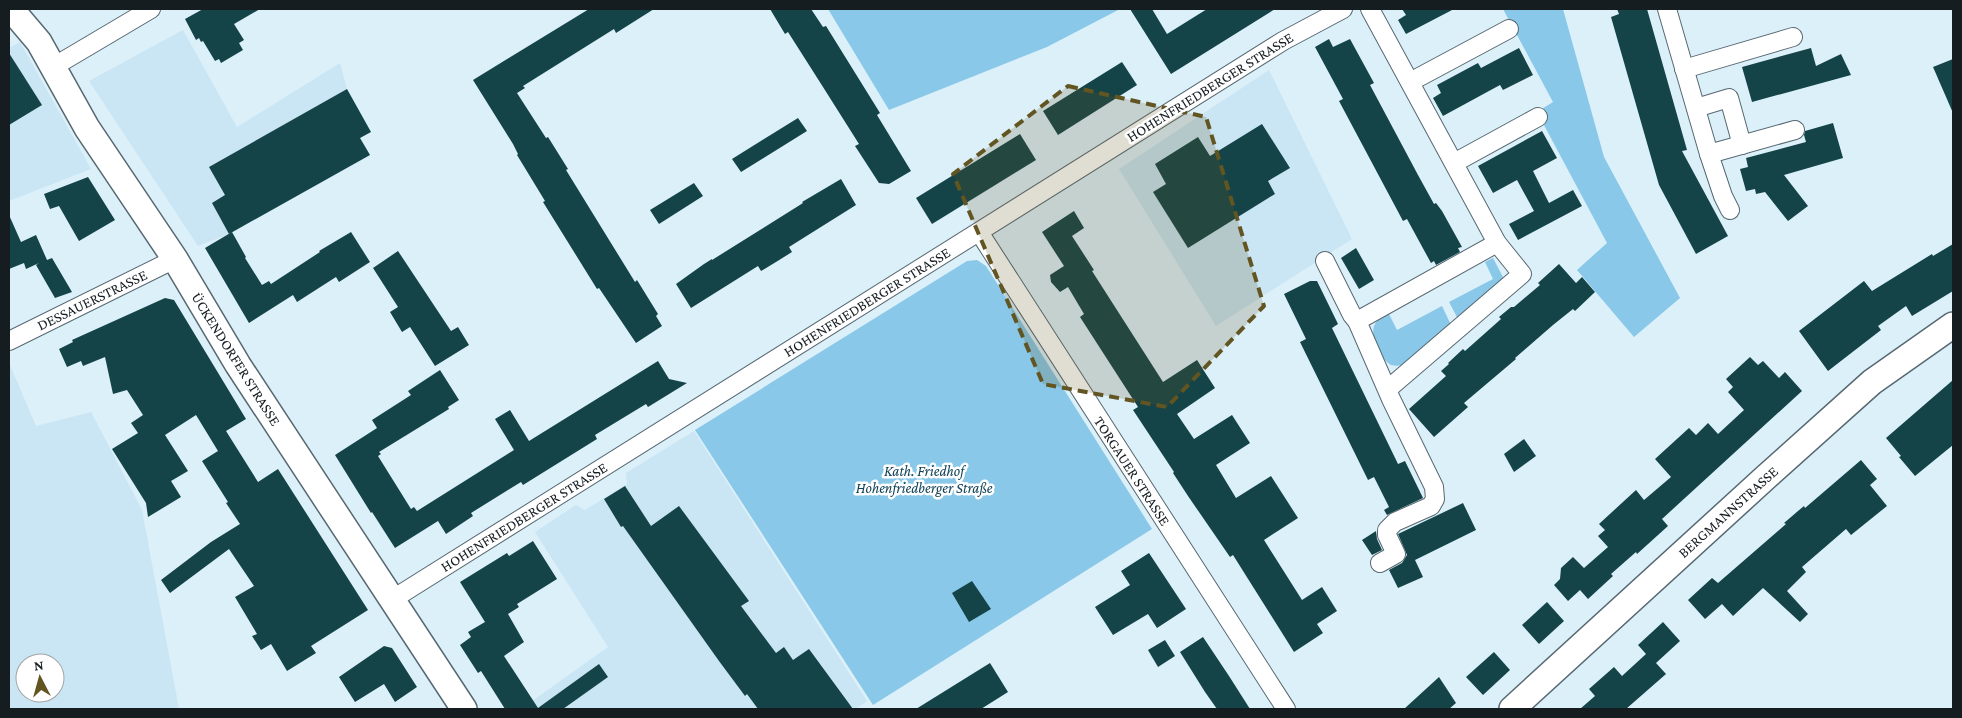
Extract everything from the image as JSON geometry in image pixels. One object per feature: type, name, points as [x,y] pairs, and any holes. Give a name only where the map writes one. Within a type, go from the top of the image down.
[{"type":"main road","name":"ÜCKENDORFER STRASSE","points":[[11,9],[39,42],[87,128],[175,259],[238,365],[464,709]]},
{"type":"main road","name":"BERGMANNSTRASSE","points":[[1516,708],[1766,477],[1872,382],[1953,325]]},
{"type":"street","points":[[53,66],[151,9]]},
{"type":"street","name":"HOHENFRIEDBERGER STRASSE","points":[[393,600],[1283,40],[1343,9]]},
{"type":"street","points":[[1370,9],[1497,243],[1522,274],[1388,388]]},
{"type":"street","points":[[1667,9],[1709,154],[1723,196],[1730,210]]},
{"type":"street","points":[[1410,82],[1509,29]]},
{"type":"street","points":[[1684,68],[1793,37]]},
{"type":"street","points":[[1696,108],[1729,98],[1742,145]]},
{"type":"street","points":[[1454,163],[1538,117]]},
{"type":"street","points":[[1709,154],[1795,130]]},
{"type":"street","name":"TORGAUER STRASSE","points":[[980,232],[1286,709]]},
{"type":"street","points":[[1357,321],[1497,243]]},
{"type":"street","name":"DESSAUERSTRASSE","points":[[9,340],[175,259]]},
{"type":"street","points":[[1325,261],[1352,315],[1357,321],[1388,388],[1391,399],[1434,487],[1436,499],[1430,506],[1395,522],[1387,530],[1387,535],[1396,554],[1380,563]]},
{"type":"highlighted area","points":[[1068,86],[1206,117],[1264,306],[1167,407],[1043,384],[953,174]]},
{"type":"shaded area","points":[[183,30],[237,127],[340,63],[347,89],[371,132],[360,138],[370,155],[229,234],[198,246],[89,81]]},
{"type":"shaded area","points":[[20,42],[91,169],[9,201],[9,48]]},
{"type":"shaded area","points":[[1269,70],[1352,239],[1216,326],[1119,169]]},
{"type":"shaded area","points":[[9,363],[36,426],[91,412],[142,510],[179,709],[9,709]]},
{"type":"shaded area","points":[[694,431],[867,701],[856,709],[521,709],[608,647],[535,532],[576,505],[585,510],[627,484],[626,473]]},
{"type":"green space","points":[[828,9],[1120,9],[1047,47],[889,110]]},
{"type":"green space","points":[[1503,9],[1563,9],[1604,157],[1680,298],[1634,337],[1577,270],[1607,243],[1537,112],[1553,102]]},
{"type":"green space","points":[[1493,258],[1504,279],[1458,319],[1449,302],[1493,279],[1485,262]]},
{"type":"green space","name":"Kath. Friedhof Hohenfriedberger Straße","points":[[977,260],[986,266],[1152,529],[873,705],[695,430],[967,261]]},
{"type":"green space","points":[[1442,306],[1451,325],[1403,365],[1391,365],[1387,362],[1375,342],[1373,331],[1378,320],[1389,314],[1397,330]]},
{"type":"building","points":[[203,9],[260,9],[234,24],[244,40],[239,43],[243,50],[221,63],[219,59],[215,61],[203,41],[201,42],[199,38],[196,40],[185,19]]},
{"type":"building","points":[[589,9],[654,9],[616,33],[614,29],[523,86],[525,88],[517,93],[546,138],[548,137],[568,169],[566,170],[635,282],[637,280],[658,314],[656,316],[662,326],[636,343],[599,288],[597,289],[543,202],[545,201],[517,155],[513,144],[473,80]]},
{"type":"building","points":[[770,9],[811,9],[823,27],[826,26],[880,113],[877,115],[911,171],[889,184],[879,183],[855,146],[859,144],[788,32],[785,34]]},
{"type":"building","points":[[1130,9],[1152,9],[1167,34],[1207,9],[1275,9],[1171,74]]},
{"type":"building","points":[[1402,9],[1454,9],[1406,34],[1398,20],[1406,15]]},
{"type":"building","points":[[1617,9],[1647,9],[1687,150],[1682,151],[1728,236],[1696,254],[1659,185],[1611,17],[1619,14]]},
{"type":"building","points":[[1329,39],[1333,47],[1350,39],[1374,83],[1370,85],[1418,175],[1434,204],[1436,203],[1442,211],[1462,247],[1458,248],[1460,252],[1436,265],[1434,261],[1431,263],[1407,219],[1403,221],[1339,101],[1343,99],[1315,47]]},
{"type":"building","points":[[1519,48],[1533,75],[1503,90],[1500,85],[1443,116],[1433,98],[1441,93],[1437,85],[1478,63],[1481,68]]},
{"type":"building","points":[[1811,48],[1816,66],[1841,54],[1851,75],[1752,102],[1742,67]]},
{"type":"building","points":[[9,53],[42,105],[9,125]]},
{"type":"building","points":[[1953,59],[1953,113],[1933,67]]},
{"type":"building","points":[[1122,62],[1137,85],[1058,135],[1043,111]]},
{"type":"building","points":[[347,89],[371,132],[360,138],[370,155],[229,234],[212,203],[225,195],[209,167]]},
{"type":"building","points":[[798,118],[807,131],[741,172],[732,159]]},
{"type":"building","points":[[1833,123],[1843,158],[1784,175],[1808,206],[1788,221],[1765,192],[1756,194],[1755,189],[1746,191],[1740,169],[1748,167],[1746,158],[1806,142],[1805,131]]},
{"type":"building","points":[[1262,124],[1290,168],[1268,181],[1275,194],[1188,248],[1153,192],[1166,184],[1155,164],[1198,137],[1210,156]]},
{"type":"building","points":[[1542,131],[1557,158],[1533,171],[1549,203],[1573,190],[1582,206],[1518,240],[1509,224],[1534,211],[1517,180],[1493,193],[1478,166]]},
{"type":"building","points":[[1020,134],[1036,160],[932,224],[916,198]]},
{"type":"building","points":[[88,177],[115,220],[79,241],[59,206],[50,209],[44,194]]},
{"type":"building","points":[[841,179],[856,205],[789,247],[792,252],[776,262],[761,271],[758,266],[691,308],[676,284],[704,264]]},
{"type":"building","points":[[694,183],[703,196],[659,224],[650,210]]},
{"type":"building","points":[[1074,211],[1084,228],[1072,236],[1094,270],[1092,271],[1163,382],[1197,360],[1215,388],[1177,414],[1194,439],[1232,415],[1250,443],[1216,465],[1236,498],[1271,476],[1298,518],[1264,540],[1302,600],[1322,587],[1337,611],[1317,624],[1323,633],[1294,652],[1233,555],[1230,557],[1133,410],[1138,407],[1080,317],[1084,314],[1068,287],[1060,292],[1051,282],[1050,275],[1064,266],[1042,232]]},
{"type":"building","points":[[9,215],[21,242],[36,235],[47,260],[52,258],[72,292],[55,298],[36,265],[39,263],[26,269],[24,263],[9,269]]},
{"type":"building","points":[[232,232],[262,285],[269,281],[271,284],[319,251],[351,232],[370,262],[339,282],[336,277],[297,302],[293,295],[249,323],[205,248]]},
{"type":"building","points":[[1953,244],[1953,291],[1912,316],[1906,306],[1878,326],[1881,330],[1828,371],[1799,331],[1864,281],[1872,291],[1932,254],[1933,256]]},
{"type":"building","points":[[1356,248],[1374,280],[1359,289],[1341,258]]},
{"type":"building","points":[[398,251],[451,331],[458,327],[469,345],[435,366],[410,327],[402,332],[390,312],[398,307],[373,268]]},
{"type":"building","points":[[1559,264],[1576,283],[1582,277],[1595,292],[1575,311],[1573,309],[1553,325],[1464,403],[1468,407],[1434,437],[1409,409],[1446,376],[1441,371],[1448,363],[1463,349],[1465,351],[1501,319],[1499,317],[1540,285],[1538,283]]},
{"type":"building","points":[[1310,281],[1317,281],[1338,324],[1332,328],[1398,464],[1405,461],[1423,498],[1387,515],[1384,510],[1389,507],[1374,477],[1368,480],[1300,342],[1306,339],[1284,294]]},
{"type":"building","points":[[165,298],[174,300],[246,419],[226,431],[258,482],[278,469],[368,610],[311,646],[316,653],[287,671],[271,644],[261,650],[252,636],[257,634],[235,597],[254,586],[229,549],[170,593],[161,580],[211,542],[240,524],[202,461],[218,451],[196,415],[165,435],[188,471],[171,481],[181,497],[148,517],[146,503],[112,449],[138,433],[131,423],[143,415],[127,390],[113,394],[105,357],[83,366],[81,361],[67,367],[59,349],[73,342],[72,340]]},
{"type":"building","points":[[1750,357],[1758,365],[1763,361],[1779,378],[1785,372],[1802,391],[1662,519],[1668,526],[1611,574],[1613,576],[1588,599],[1580,590],[1568,601],[1554,585],[1560,579],[1561,568],[1573,557],[1584,568],[1608,547],[1598,536],[1605,530],[1599,524],[1636,490],[1644,500],[1671,477],[1655,459],[1689,428],[1696,435],[1708,423],[1718,434],[1744,410],[1728,392],[1733,387],[1726,379]]},
{"type":"building","points":[[658,361],[669,379],[687,383],[648,407],[646,404],[595,435],[597,439],[523,485],[521,482],[471,513],[473,516],[446,534],[438,521],[395,548],[335,455],[377,428],[372,420],[411,395],[408,391],[440,370],[459,400],[448,407],[449,409],[379,452],[381,454],[378,456],[411,509],[414,507],[417,511],[514,450],[495,419],[510,410],[529,441]]},
{"type":"building","points":[[1953,380],[1953,445],[1915,476],[1886,438]]},
{"type":"building","points":[[1524,439],[1536,456],[1514,472],[1504,454]]},
{"type":"building","points":[[1861,460],[1877,479],[1870,485],[1887,506],[1851,535],[1846,529],[1802,567],[1806,572],[1787,591],[1808,614],[1800,622],[1763,588],[1733,616],[1722,604],[1705,619],[1688,600],[1712,578],[1718,583],[1786,524],[1784,523],[1804,506],[1805,508]]},
{"type":"building","points":[[625,486],[651,526],[679,506],[749,601],[741,606],[776,653],[784,647],[793,660],[809,649],[853,709],[758,709],[747,694],[745,696],[719,661],[623,526],[621,527],[604,499]]},
{"type":"building","points":[[1463,503],[1476,530],[1415,560],[1423,577],[1398,588],[1389,570],[1402,563],[1407,555],[1398,534]]},
{"type":"building","points":[[1376,531],[1382,550],[1372,555],[1362,540]]},
{"type":"building","points":[[533,541],[557,579],[517,604],[519,607],[508,614],[524,642],[504,656],[538,708],[599,664],[608,677],[563,709],[505,709],[481,671],[478,673],[460,645],[471,637],[468,632],[485,622],[460,582],[507,553],[509,556]]},
{"type":"building","points":[[1149,553],[1186,609],[1157,628],[1148,614],[1113,635],[1095,607],[1130,585],[1121,571]]},
{"type":"building","points":[[972,581],[991,609],[969,622],[952,593]]},
{"type":"building","points":[[1547,602],[1564,621],[1539,644],[1522,625]]},
{"type":"building","points":[[1663,622],[1680,641],[1656,663],[1666,674],[1626,709],[1580,709],[1595,696],[1589,689],[1614,667],[1622,676],[1646,654],[1638,645]]},
{"type":"building","points":[[1203,637],[1250,709],[1217,709],[1205,692],[1180,652]]},
{"type":"building","points":[[1165,640],[1175,656],[1158,667],[1148,650]]},
{"type":"building","points":[[384,646],[392,648],[417,687],[395,702],[384,684],[355,702],[339,677]]},
{"type":"building","points":[[1494,652],[1510,670],[1483,695],[1466,677]]},
{"type":"building","points":[[990,663],[1008,692],[981,709],[916,709]]},
{"type":"building","points":[[1439,677],[1456,703],[1449,709],[1404,709]]}]
